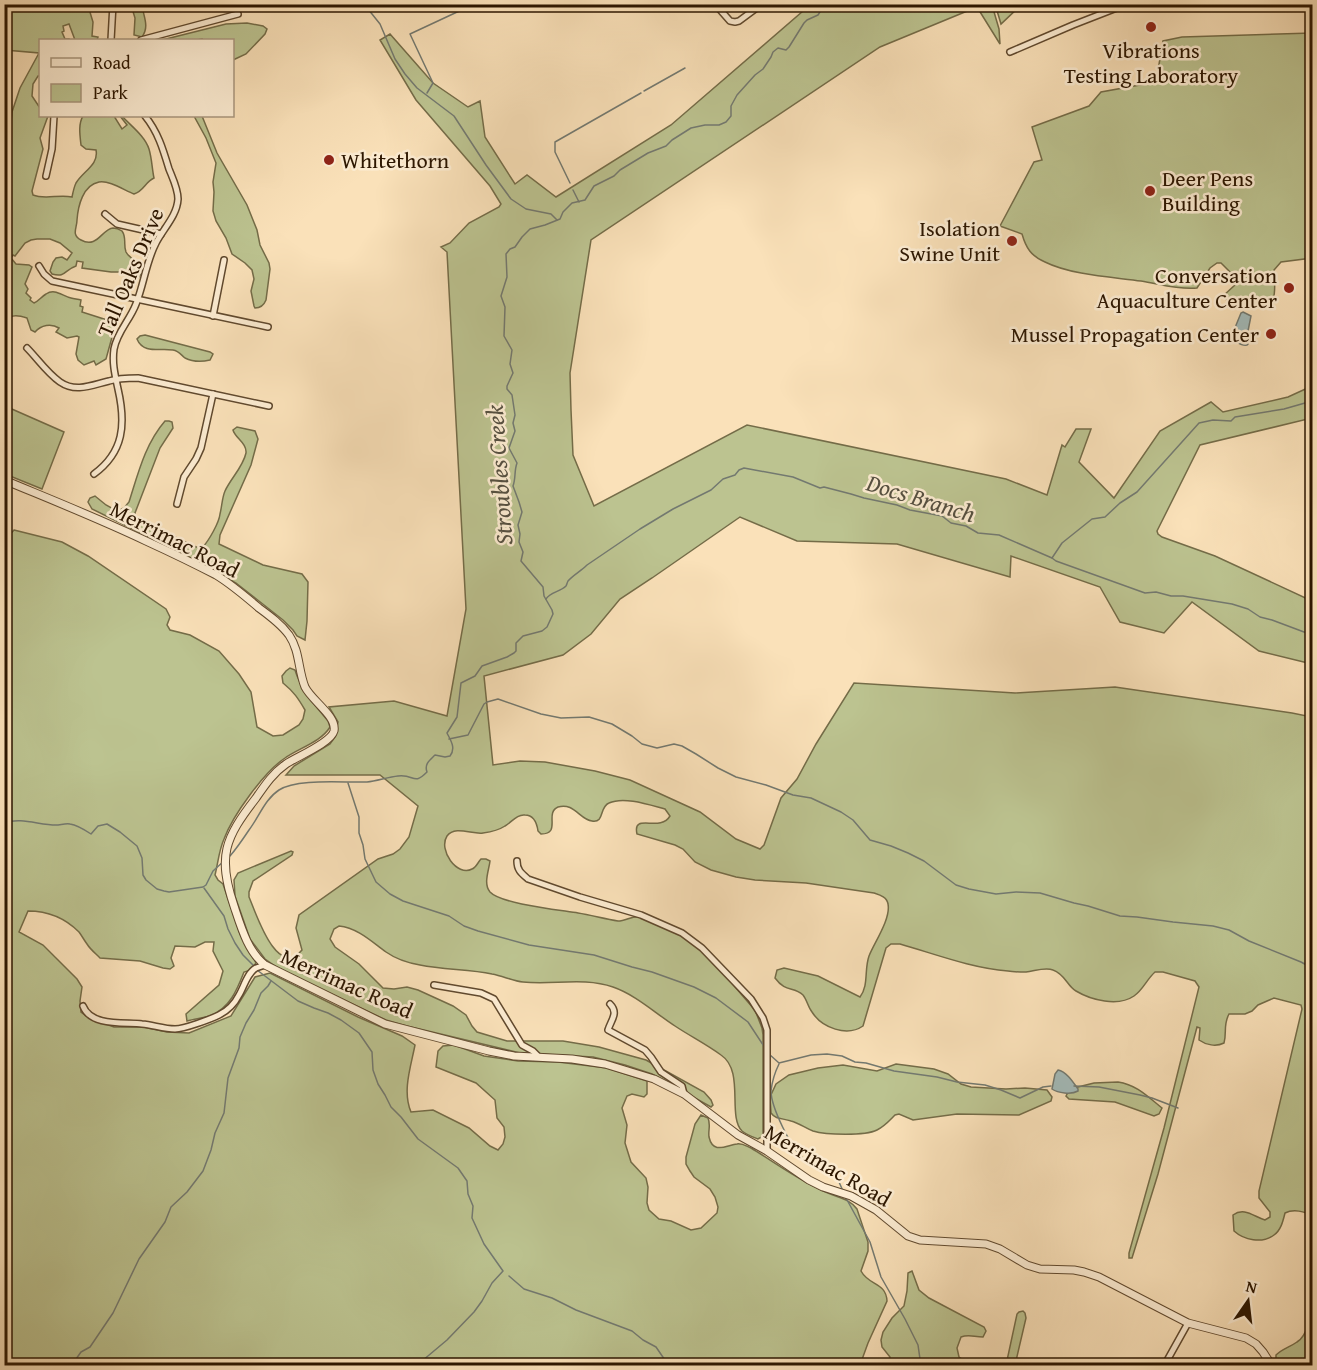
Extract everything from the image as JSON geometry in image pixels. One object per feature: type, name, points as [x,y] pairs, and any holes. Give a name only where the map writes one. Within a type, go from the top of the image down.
[{"type":"street","points":[[111,39],[112,4]]},
{"type":"street","points":[[715,4],[730,21],[735,22],[762,4]]},
{"type":"street","points":[[1010,52],[1127,4]]},
{"type":"street","points":[[145,39],[238,14]]},
{"type":"street","points":[[46,176],[52,149],[54,117]]},
{"type":"street","name":"Tall Oaks Drive","points":[[94,474],[110,459],[121,435],[123,416],[113,362],[116,342],[138,300],[152,251],[175,213],[178,197],[163,148],[146,117]]},
{"type":"street","points":[[105,214],[117,224],[161,234]]},
{"type":"street","points":[[213,316],[224,260]]},
{"type":"street","points":[[39,266],[52,281],[268,327]]},
{"type":"street","points":[[27,348],[54,377],[66,385],[78,388],[116,379],[143,379],[269,406]]},
{"type":"street","points":[[177,504],[184,477],[201,448],[213,394]]},
{"type":"street","name":"Merrimac Road","points":[[4,480],[57,501],[217,576],[283,627],[291,638],[296,648],[305,687],[313,699],[329,714],[334,731],[327,740],[287,764],[270,778],[239,820],[228,842],[225,859],[230,895],[241,928],[258,960],[265,965],[385,1024],[489,1051],[514,1056],[538,1056],[605,1064],[654,1079],[684,1094],[738,1135],[767,1151],[808,1180],[850,1196],[876,1210],[908,1236],[920,1240],[986,1244],[1000,1249],[1027,1265],[1041,1269],[1084,1272],[1099,1277],[1188,1323],[1246,1338],[1256,1344],[1272,1365]]},
{"type":"street","points":[[517,861],[517,867],[528,879],[641,915],[682,933],[702,948],[751,999],[763,1018],[767,1030],[767,1151]]},
{"type":"street","points":[[83,1006],[86,1013],[105,1021],[180,1028],[219,1016],[239,996],[248,977],[255,969],[265,965]]},
{"type":"street","points":[[434,985],[481,993],[494,999],[522,1045],[538,1056]]},
{"type":"street","points":[[610,1004],[614,1007],[615,1013],[608,1030],[645,1050],[661,1072],[682,1086],[684,1094]]},
{"type":"street","points":[[1164,1365],[1188,1323]]},
{"type":"green space","points":[[5,4],[84,5],[84,8],[89,9],[93,22],[92,36],[98,37],[97,39],[75,39],[69,24],[63,26],[64,31],[62,32],[65,39],[39,39],[39,53],[5,50]]},
{"type":"green space","points":[[995,4],[1021,4],[1021,5],[1001,24]]},
{"type":"green space","points":[[131,5],[142,5],[146,25],[142,37],[134,35],[135,18]]},
{"type":"green space","points":[[810,5],[992,5],[999,29],[1000,44],[977,7],[880,47],[591,240],[570,373],[573,455],[594,506],[747,425],[1006,479],[1047,495],[1062,445],[1065,447],[1076,429],[1091,429],[1079,462],[1114,498],[1160,431],[1211,402],[1223,412],[1288,397],[1312,386],[1312,418],[1200,445],[1157,531],[1162,537],[1215,556],[1312,601],[1312,664],[1259,651],[1192,602],[1164,633],[1120,622],[1100,587],[1011,556],[1010,577],[897,544],[797,541],[740,517],[620,599],[591,634],[563,655],[484,676],[493,765],[520,761],[545,762],[630,780],[700,812],[736,839],[760,849],[764,845],[781,798],[797,779],[854,683],[1015,693],[1115,687],[1312,717],[1312,1216],[1299,1211],[1285,1213],[1278,1231],[1269,1238],[1253,1240],[1238,1234],[1234,1231],[1233,1215],[1245,1212],[1265,1220],[1270,1217],[1270,1212],[1259,1198],[1259,1191],[1302,1009],[1301,1005],[1274,998],[1245,1014],[1229,1014],[1224,1043],[1218,1045],[1199,1040],[1200,1028],[1197,1027],[1158,1174],[1132,1258],[1129,1258],[1199,987],[1195,981],[1155,972],[1134,996],[1113,1002],[1089,997],[1076,991],[1060,974],[1050,969],[1012,972],[980,967],[900,944],[891,944],[886,948],[863,1026],[850,1031],[835,1029],[816,1018],[803,995],[779,983],[775,978],[777,970],[784,968],[818,976],[860,997],[864,988],[869,956],[887,917],[886,900],[874,893],[806,883],[755,880],[711,870],[695,862],[683,849],[675,845],[637,834],[639,824],[666,821],[670,816],[665,809],[637,802],[615,801],[606,805],[599,820],[592,821],[573,809],[558,807],[552,814],[551,831],[547,833],[541,834],[533,818],[522,815],[503,827],[491,831],[450,833],[445,842],[445,848],[450,861],[460,869],[473,868],[481,859],[490,861],[487,885],[490,892],[496,896],[531,906],[618,921],[635,917],[644,918],[683,936],[705,954],[755,1010],[762,1028],[763,1136],[758,1139],[742,1131],[738,1124],[734,1082],[728,1062],[721,1055],[621,990],[591,982],[515,981],[483,972],[416,964],[394,957],[359,932],[346,927],[339,926],[334,929],[330,939],[335,947],[359,964],[383,988],[407,987],[453,1006],[466,1015],[477,1032],[507,1041],[563,1041],[599,1047],[646,1060],[704,1092],[711,1100],[713,1105],[711,1107],[652,1074],[625,1065],[593,1057],[520,1053],[386,1020],[281,970],[265,959],[250,939],[235,896],[234,880],[238,873],[293,852],[292,855],[253,881],[249,897],[262,929],[276,951],[284,957],[293,957],[302,950],[296,928],[299,915],[378,859],[393,854],[409,837],[418,806],[380,775],[286,775],[294,766],[330,744],[335,737],[338,722],[329,707],[394,701],[447,716],[466,609],[447,252],[441,247],[450,243],[469,223],[501,204],[490,186],[416,100],[380,40],[390,34],[433,83],[468,107],[480,101],[485,137],[515,184],[527,175],[556,197],[671,125]]},
{"type":"green space","points":[[247,23],[267,29],[246,54],[234,60],[234,39],[166,39],[226,24]]},
{"type":"green space","points":[[1312,33],[1312,258],[1281,262],[1274,270],[1273,300],[1267,305],[1233,302],[1225,299],[1223,296],[1238,280],[1221,263],[1210,268],[1197,288],[1092,275],[1067,270],[1040,260],[1030,251],[1022,234],[1000,226],[1034,162],[1042,160],[1032,127],[1089,106],[1101,92],[1156,82],[1163,41],[1182,37]]},
{"type":"green space","points":[[39,53],[39,76],[33,84],[32,96],[39,106],[39,117],[48,117],[40,138],[43,149],[32,191],[33,195],[72,197],[76,183],[93,164],[96,150],[86,149],[81,145],[80,126],[82,117],[115,117],[122,129],[127,125],[121,117],[123,117],[147,144],[150,153],[154,178],[137,193],[134,194],[103,182],[89,187],[80,203],[75,231],[78,238],[91,242],[109,229],[115,228],[122,231],[126,252],[142,266],[137,279],[128,277],[127,273],[122,272],[82,268],[83,262],[77,261],[76,266],[63,274],[52,274],[50,271],[56,258],[62,257],[67,260],[72,253],[60,243],[50,239],[31,240],[11,258],[16,264],[32,267],[25,284],[28,289],[26,293],[34,303],[49,292],[55,292],[81,300],[82,312],[107,320],[113,326],[114,330],[106,359],[96,365],[94,361],[84,365],[78,360],[76,354],[79,337],[67,338],[56,332],[59,328],[56,326],[46,325],[35,332],[31,330],[27,318],[12,316],[9,318],[5,337],[4,257],[7,230],[4,196],[12,112],[20,88]]},
{"type":"green space","points":[[195,117],[202,117],[217,153],[247,205],[260,245],[269,263],[266,300],[259,307],[254,306],[251,291],[254,279],[252,270],[232,254],[216,221],[213,211],[213,182],[216,163]]},
{"type":"green space","points":[[145,335],[213,354],[210,360],[198,361],[185,358],[175,351],[148,349],[143,347],[137,339]]},
{"type":"green space","points":[[5,406],[64,432],[42,489],[5,474]]},
{"type":"green space","points":[[165,421],[172,422],[173,428],[160,448],[135,516],[196,547],[203,547],[218,522],[225,491],[246,453],[245,446],[233,430],[237,427],[255,431],[258,439],[251,465],[220,535],[219,544],[263,565],[302,574],[308,582],[305,640],[297,636],[283,620],[236,583],[203,564],[92,509],[88,502],[95,496],[117,511],[129,502],[147,449]]},
{"type":"green space","points":[[14,530],[62,542],[88,556],[166,609],[170,617],[167,625],[170,630],[190,635],[219,651],[251,692],[257,727],[273,736],[283,735],[299,725],[303,719],[305,710],[296,695],[283,683],[282,676],[290,668],[295,670],[305,691],[330,727],[321,737],[285,758],[268,773],[242,807],[222,843],[215,875],[223,884],[240,934],[256,963],[251,970],[244,972],[232,998],[217,1013],[187,1021],[186,1014],[219,985],[223,971],[213,951],[214,942],[205,942],[195,947],[175,946],[171,958],[174,966],[170,969],[140,961],[100,958],[79,932],[62,919],[42,912],[28,911],[19,932],[43,945],[77,979],[82,987],[81,1012],[89,1018],[114,1027],[144,1027],[167,1032],[189,1033],[231,1016],[255,977],[270,973],[358,1017],[402,1036],[415,1045],[407,1087],[411,1112],[433,1110],[469,1128],[498,1150],[505,1137],[504,1127],[497,1118],[495,1100],[476,1083],[436,1067],[438,1051],[443,1046],[454,1045],[484,1056],[518,1061],[558,1062],[607,1068],[647,1081],[647,1094],[644,1097],[632,1094],[627,1096],[622,1108],[627,1125],[625,1143],[631,1162],[646,1178],[649,1210],[659,1219],[671,1221],[691,1230],[701,1228],[717,1213],[718,1207],[710,1189],[694,1177],[686,1164],[695,1124],[701,1115],[708,1118],[709,1137],[714,1146],[721,1148],[739,1144],[751,1148],[808,1183],[848,1201],[857,1209],[868,1242],[868,1251],[861,1271],[864,1276],[884,1290],[887,1301],[860,1365],[5,1365],[4,541]]},
{"type":"green space","points":[[896,1064],[934,1069],[971,1087],[1047,1090],[1052,1097],[1051,1101],[1019,1115],[957,1114],[913,1120],[899,1114],[877,1130],[855,1134],[813,1131],[794,1122],[777,1118],[771,1113],[770,1097],[776,1084],[789,1075],[843,1065],[877,1071]]},
{"type":"green space","points":[[1118,1082],[1136,1088],[1146,1095],[1162,1108],[1159,1114],[1154,1116],[1115,1102],[1069,1099],[1066,1096],[1070,1089],[1094,1083]]},
{"type":"green space","points":[[912,1271],[919,1290],[929,1298],[984,1327],[986,1331],[983,1337],[961,1337],[957,1348],[959,1357],[971,1365],[887,1365],[890,1357],[882,1347],[883,1332],[904,1306],[908,1273]]},
{"type":"green space","points":[[1312,1297],[1312,1365],[1279,1365],[1276,1355],[1305,1334]]},
{"type":"green space","points":[[1023,1311],[1026,1318],[1015,1365],[1006,1365],[1017,1314]]},
{"type":"water","points":[[1243,312],[1251,316],[1248,331],[1251,341],[1247,345],[1233,340],[1232,335]]},
{"type":"water","points":[[1058,1070],[1070,1078],[1078,1091],[1065,1093],[1052,1089]]},
{"type":"waterway","points":[[364,4],[380,24],[395,59],[405,74],[417,88],[454,116],[511,199],[526,209],[551,214],[557,220]]},
{"type":"waterway","points":[[427,93],[433,83],[410,34],[470,6],[469,4]]},
{"type":"waterway","name":"Stroubles Creek","points":[[230,856],[270,798],[287,786],[309,782],[367,782],[398,776],[416,779],[427,772],[428,762],[435,755],[450,756],[453,750],[447,733],[457,717],[461,683],[475,676],[482,666],[514,653],[516,643],[523,636],[542,631],[547,627],[553,614],[544,596],[543,587],[521,561],[523,552],[519,542],[518,525],[522,512],[513,486],[517,463],[509,448],[515,431],[512,395],[507,389],[513,373],[510,364],[512,350],[504,336],[505,307],[501,296],[507,277],[506,254],[530,229],[560,219],[572,203],[585,200],[594,186],[614,176],[648,153],[666,146],[691,128],[726,122],[731,116],[731,106],[737,95],[763,69],[773,52],[778,48],[786,50],[804,23],[818,15],[825,4]]},
{"type":"waterway","points":[[644,91],[685,68]]},
{"type":"waterway","points":[[570,183],[555,152],[555,142],[641,93]]},
{"type":"waterway","points":[[573,190],[579,202]]},
{"type":"waterway","points":[[1052,558],[1062,543],[1092,519],[1105,517],[1137,492],[1199,423],[1213,420],[1231,421],[1235,417],[1284,409],[1312,401]]},
{"type":"waterway","name":"Docs Branch","points":[[546,599],[566,586],[568,581],[587,565],[640,529],[711,490],[723,479],[735,475],[744,468],[793,477],[820,488],[824,487],[910,510],[942,516],[951,523],[966,526],[978,533],[999,535],[1056,561],[1145,593],[1156,592],[1232,604],[1248,609],[1260,617],[1312,635]]},
{"type":"waterway","points":[[449,739],[468,735],[484,704],[498,699],[541,714],[561,718],[589,717],[612,724],[642,744],[657,748],[674,744],[682,746],[736,777],[793,795],[811,798],[853,820],[870,840],[891,846],[924,861],[956,885],[996,894],[1040,893],[1120,916],[1213,926],[1229,930],[1312,968]]},
{"type":"waterway","points":[[348,783],[359,817],[359,833],[365,859],[376,882],[390,894],[403,901],[449,916],[464,926],[478,931],[529,945],[594,955],[694,987],[716,998],[748,1022],[765,1048]]},
{"type":"waterway","name":"Stroubles Creek","points":[[4,823],[17,821],[50,825],[68,824],[91,834],[98,826],[107,824],[137,846],[146,880],[157,889],[169,892],[203,887],[213,871],[224,861]]},
{"type":"waterway","points":[[204,888],[224,916],[235,943],[254,966]]},
{"type":"waterway","points":[[257,970],[298,1001],[328,1013],[359,1033],[372,1052],[373,1070],[391,1107],[418,1139],[458,1168],[467,1181],[468,1194],[473,1206],[472,1218],[484,1244],[503,1271],[492,1283],[474,1312],[447,1340],[416,1366]]},
{"type":"waterway","points":[[71,1366],[81,1352],[90,1347],[113,1313],[139,1259],[165,1222],[171,1207],[187,1192],[203,1171],[224,1113],[228,1078],[239,1048],[240,1037],[261,993],[271,981]]},
{"type":"waterway","points":[[769,1054],[779,1063],[811,1055],[842,1056],[855,1062],[894,1071],[985,1085],[1020,1098],[1043,1087],[1051,1086]]},
{"type":"waterway","points":[[779,1064],[771,1091],[774,1107],[782,1127],[798,1153],[835,1178],[843,1191]]},
{"type":"waterway","points":[[1074,1086],[1099,1087],[1140,1095],[1178,1108]]},
{"type":"waterway","points":[[846,1198],[870,1242],[881,1277],[918,1345],[921,1366]]},
{"type":"waterway","points":[[509,1276],[524,1289],[632,1331],[656,1347],[669,1366]]},
{"type":"place","name":"Vibrations Testing Laboratory","points":[[1151,27]]},
{"type":"place","name":"Whitethorn","points":[[329,160]]},
{"type":"place","name":"Deer Pens Building","points":[[1150,191]]},
{"type":"place","name":"Isolation Swine Unit","points":[[1012,241]]},
{"type":"place","name":"Conversation Aquaculture Center","points":[[1289,288]]},
{"type":"place","name":"Mussel Propagation Center","points":[[1271,334]]}]
